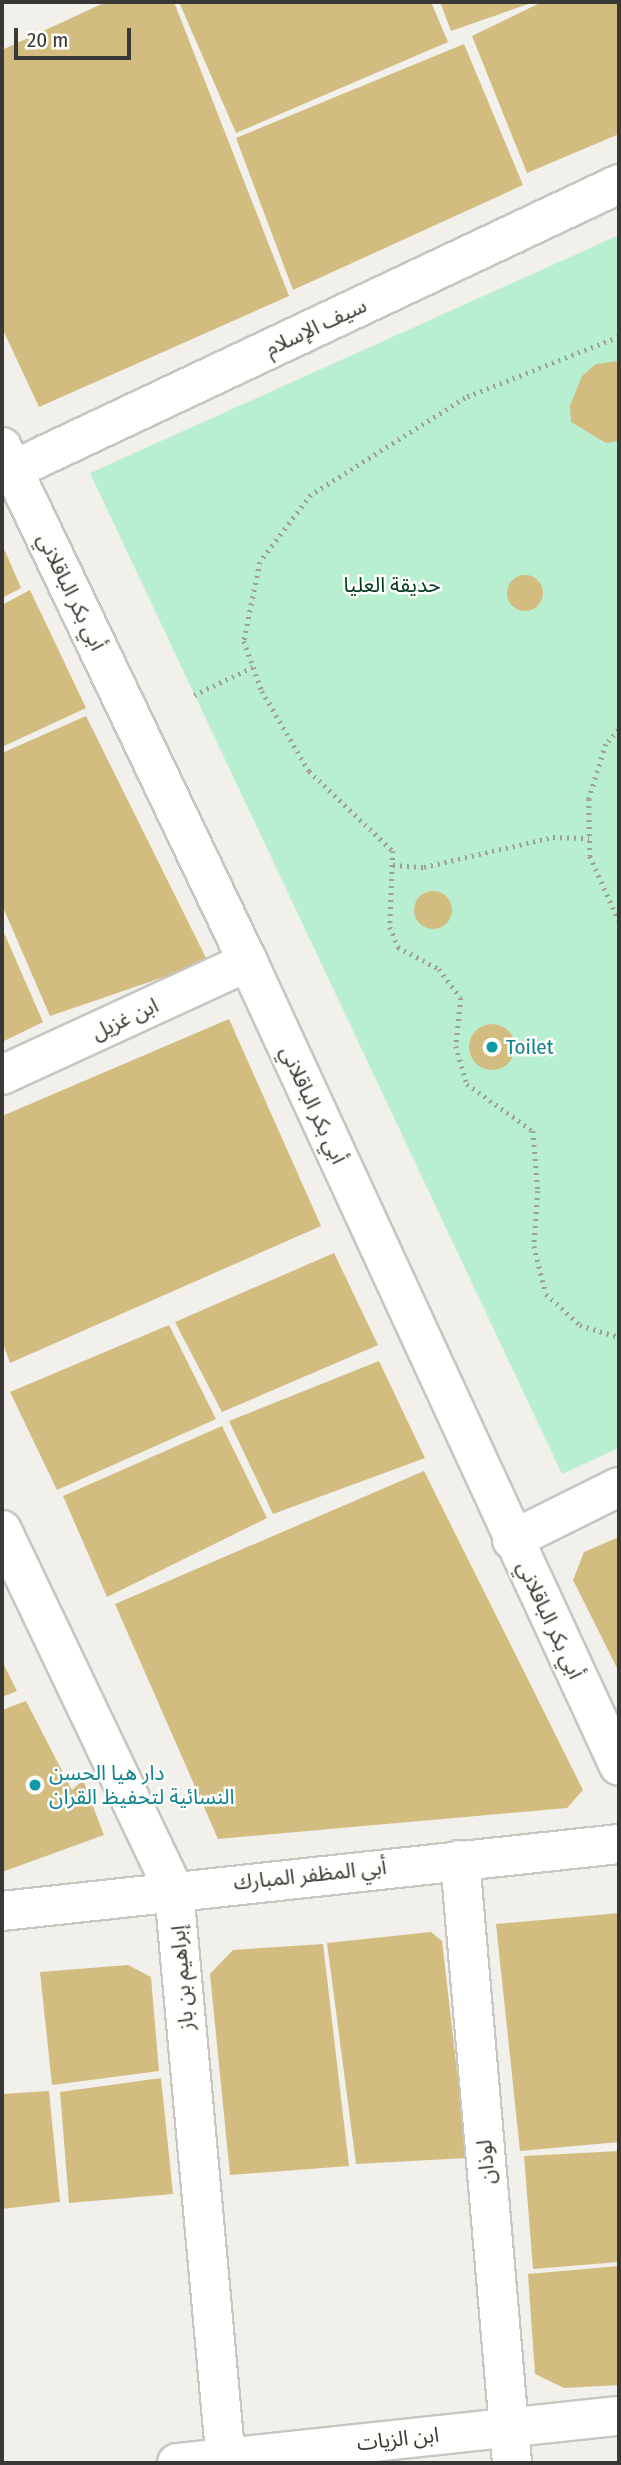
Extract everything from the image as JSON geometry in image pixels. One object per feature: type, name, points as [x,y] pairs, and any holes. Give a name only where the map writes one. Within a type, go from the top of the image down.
[{"type":"street","name":"سيف الإسلام","points":[[7,458],[619,184]]},
{"type":"street","name":"أبي بكر الباقلاني","points":[[7,458],[248,962],[512,1540],[619,1766]]},
{"type":"street","name":"ابن غزيل","points":[[2,1075],[248,962]]},
{"type":"street","points":[[512,1540],[619,1487]]},
{"type":"street","name":"إبراهيم بن باز","points":[[2,1531],[174,1890],[226,2461]]},
{"type":"street","name":"أبي المظفر المبارك","points":[[2,1911],[174,1890],[619,1844]]},
{"type":"street","name":"لوذان","points":[[460,1860],[510,2445]]},
{"type":"street","name":"ابن الزيات","points":[[177,2463],[510,2445],[619,2416]]},
{"type":"path","points":[[619,337],[465,398],[310,495],[260,562],[244,641],[253,667],[309,771],[393,851],[390,927],[398,947],[439,969],[461,998],[456,1046],[467,1084],[533,1131],[538,1191],[534,1246],[546,1294],[580,1325],[619,1337]]},
{"type":"path","points":[[194,695],[253,667]]},
{"type":"path","points":[[619,730],[606,744],[589,799],[590,856],[619,921]]},
{"type":"path","points":[[393,865],[424,867],[553,837],[589,838]]},
{"type":"green space","name":"حديقة العليا","points":[[619,235],[619,1448],[562,1474],[90,473]]},
{"type":"building","points":[[106,2],[174,2],[289,296],[39,407],[2,328],[2,50]]},
{"type":"building","points":[[179,2],[431,2],[448,42],[236,133]]},
{"type":"building","points":[[440,2],[534,2],[451,31]]},
{"type":"building","points":[[542,2],[619,2],[619,134],[527,173],[472,36]]},
{"type":"building","points":[[464,44],[523,185],[293,290],[236,138]]},
{"type":"building","points":[[619,361],[619,441],[606,443],[571,422],[570,406],[582,376],[596,364]]},
{"type":"building","points":[[2,544],[21,588],[2,598]]},
{"type":"building","points":[[525,575],[538,580],[543,593],[538,606],[525,611],[512,606],[507,593],[512,580]]},
{"type":"building","points":[[30,590],[86,708],[2,747],[2,605]]},
{"type":"building","points":[[86,716],[208,962],[50,1016],[2,905],[2,753]]},
{"type":"building","points":[[433,891],[446,897],[452,910],[446,923],[433,929],[420,923],[414,910],[420,897]]},
{"type":"building","points":[[2,928],[43,1022],[2,1042]]},
{"type":"building","points":[[229,1019],[321,1226],[10,1363],[2,1341],[2,1116]]},
{"type":"building","name":"Toilet","points":[[492,1024],[508,1031],[515,1047],[508,1063],[492,1070],[476,1063],[469,1047],[476,1031]]},
{"type":"building","points":[[334,1253],[378,1345],[222,1412],[175,1322]]},
{"type":"building","points":[[169,1325],[216,1419],[57,1490],[10,1392]]},
{"type":"building","points":[[379,1361],[425,1458],[273,1514],[229,1421]]},
{"type":"building","points":[[222,1426],[267,1518],[107,1597],[63,1496]]},
{"type":"building","points":[[424,1471],[583,1790],[567,1808],[218,1839],[115,1604]]},
{"type":"building","points":[[619,1537],[619,1672],[573,1580],[584,1552]]},
{"type":"building","points":[[2,1661],[17,1691],[2,1697]]},
{"type":"building","name":"دار هيا الحسن النسائية لتحفيظ القران","points":[[26,1701],[72,1790],[83,1780],[104,1835],[2,1872],[2,1710]]},
{"type":"building","points":[[619,1913],[619,2142],[520,2151],[496,1924]]},
{"type":"building","points":[[431,1932],[442,1941],[467,2158],[356,2164],[327,1943]]},
{"type":"building","points":[[323,1944],[349,2166],[230,2175],[210,1974],[233,1950]]},
{"type":"building","points":[[128,1965],[151,1977],[159,2071],[52,2085],[40,1972]]},
{"type":"building","points":[[161,2078],[173,2194],[69,2203],[60,2092]]},
{"type":"building","points":[[49,2091],[60,2202],[2,2209],[2,2094]]},
{"type":"building","points":[[619,2151],[619,2262],[533,2269],[524,2156]]},
{"type":"building","points":[[619,2266],[619,2385],[564,2388],[535,2374],[528,2274]]},
{"type":"place","name":"Toilet","points":[[492,1047]]},
{"type":"place","name":"دار هيا الحسن النسائية لتحفيظ القران","points":[[35,1785]]}]
